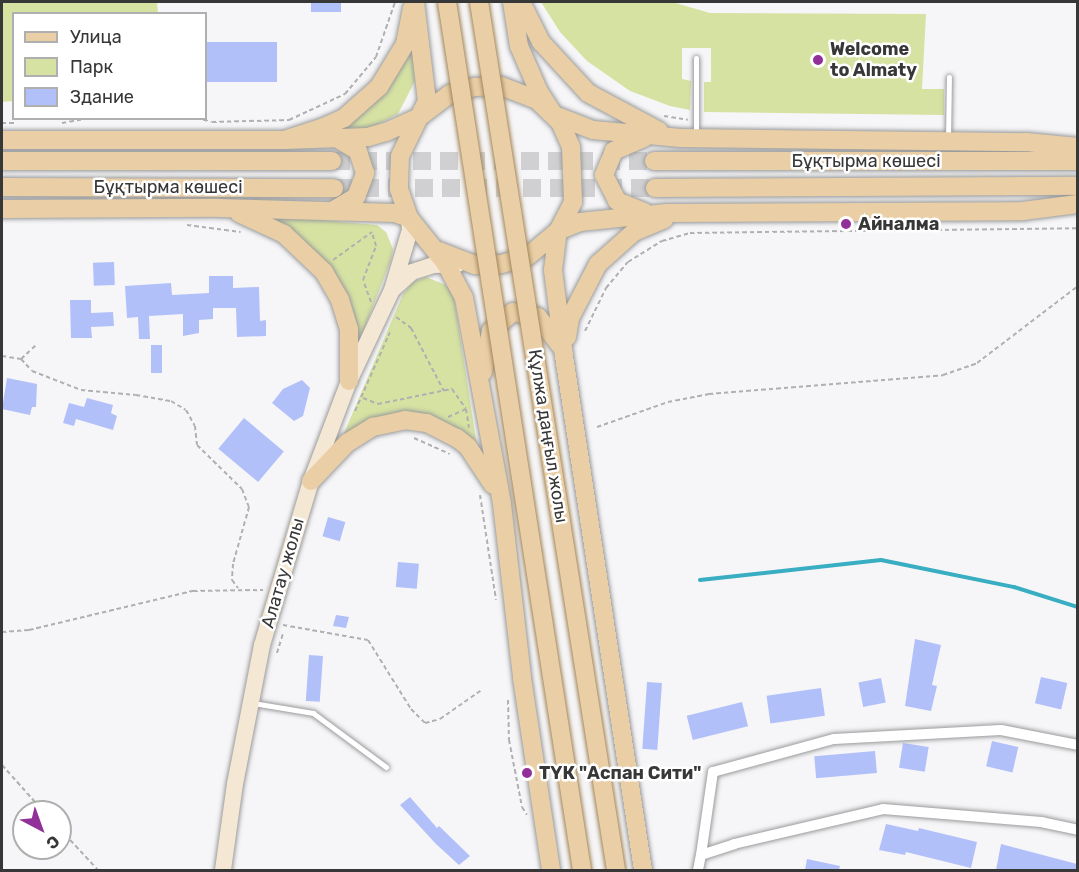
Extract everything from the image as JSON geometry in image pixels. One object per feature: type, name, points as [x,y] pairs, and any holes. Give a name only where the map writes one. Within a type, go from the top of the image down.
[{"type":"main road","points":[[415,2],[428,83],[427,101],[404,143],[398,166],[400,195],[409,218],[446,264],[464,298],[502,504],[522,678],[550,870]]},
{"type":"main road","points":[[284,140],[344,118],[379,87],[405,45],[415,2]]},
{"type":"main road","name":"Құлжа даңғыл жолы","points":[[447,2],[582,870]]},
{"type":"main road","name":"Құлжа даңғыл жолы","points":[[479,2],[616,870]]},
{"type":"main road","points":[[512,2],[519,46],[529,75],[569,137],[574,168],[573,202],[558,231],[553,270],[643,870]]},
{"type":"main road","points":[[521,2],[541,42],[588,93],[624,115],[685,134]]},
{"type":"main road","points":[[2,140],[338,139],[379,134],[418,118],[450,94],[488,86],[526,94],[554,115],[593,130],[1077,147]]},
{"type":"main road","points":[[667,213],[625,206],[611,193],[604,175],[608,159],[624,143],[635,138],[685,134]]},
{"type":"main road","points":[[332,211],[356,197],[365,173],[358,151],[338,139]]},
{"type":"main road","name":"Бұқтырма көшесі","points":[[2,161],[332,160]]},
{"type":"main road","name":"Бұқтырма көшесі","points":[[654,161],[1077,161]]},
{"type":"main road","name":"Бұқтырма көшесі","points":[[655,188],[1077,186]]},
{"type":"main road","name":"Бұқтырма көшесі","points":[[2,187],[334,188]]},
{"type":"main road","points":[[392,290],[412,272],[446,264],[502,264],[528,256],[558,231],[580,222],[688,212],[1023,211],[1077,204]]},
{"type":"main road","points":[[2,209],[219,208],[401,214],[409,218]]},
{"type":"main road","points":[[219,208],[252,217],[284,234],[321,268],[340,300],[347,322],[352,348],[349,381]]},
{"type":"main road","points":[[565,362],[570,318],[598,264],[640,229],[688,212]]},
{"type":"main road","name":"Алатау жолы","points":[[223,870],[251,703],[277,624],[277,593],[311,481],[349,381],[392,290],[409,234],[409,218]]},
{"type":"main road","points":[[426,241],[448,256],[475,265]]},
{"type":"main road","points":[[484,406],[487,340],[505,317],[522,312],[538,317],[552,330],[565,362]]},
{"type":"main road","points":[[311,481],[334,453],[358,436],[389,422],[418,420],[447,432],[468,447],[502,504]]},
{"type":"street","points":[[698,870],[713,772],[834,739],[1001,730],[1077,745]]},
{"type":"street","points":[[701,855],[883,809],[1041,822],[1077,830]]},
{"type":"lane","points":[[685,134],[696,58]]},
{"type":"lane","points":[[948,141],[950,77]]},
{"type":"lane","points":[[251,703],[313,713],[386,767]]},
{"type":"path","points":[[204,120],[212,122],[289,120],[345,94],[376,57],[395,2]]},
{"type":"path","points":[[654,114],[685,134]]},
{"type":"path","points":[[54,124],[79,120]]},
{"type":"path","points":[[372,222],[372,233],[376,246],[363,280],[369,299],[376,307]]},
{"type":"path","points":[[182,225],[249,234]]},
{"type":"path","points":[[582,341],[597,304],[628,262],[662,241],[690,233],[1077,228]]},
{"type":"path","points":[[321,268],[372,233]]},
{"type":"path","points":[[597,427],[668,402],[709,394],[943,375],[977,363],[1077,286]]},
{"type":"path","points":[[389,314],[411,328],[444,391]]},
{"type":"path","points":[[353,415],[363,398],[396,317]]},
{"type":"path","points":[[21,359],[37,344]]},
{"type":"path","points":[[2,356],[21,359],[33,371],[81,390],[136,394],[171,401],[186,410],[195,426],[197,445],[242,489],[249,507],[233,564],[232,580],[238,588]]},
{"type":"path","points":[[363,398],[378,404],[452,389],[466,409],[471,437]]},
{"type":"path","points":[[2,632],[29,630],[147,599],[193,591],[238,588],[277,593]]},
{"type":"path","points":[[275,659],[277,624],[288,615]]},
{"type":"path","points":[[277,624],[368,640],[411,709],[425,723],[440,719],[483,689]]},
{"type":"path","points":[[2,765],[33,800]]},
{"type":"path","points":[[72,842],[98,870]]},
{"type":"green space","points":[[2,2],[157,2],[158,12],[12,12],[12,101],[2,102]]},
{"type":"green space","points":[[541,2],[672,2],[710,13],[926,14],[922,89],[944,89],[944,115],[704,112],[704,82],[711,82],[711,48],[682,48],[682,79],[691,81],[690,110],[670,106],[630,91],[587,61],[560,32]]},
{"type":"green space","points":[[412,35],[415,81],[398,114],[366,130],[316,135],[338,124]]},
{"type":"green space","points":[[262,215],[377,225],[386,232],[393,249],[391,260],[356,350],[322,259],[296,235]]},
{"type":"green space","points":[[426,277],[446,285],[454,297],[477,446],[444,422],[342,438],[403,294],[413,282]]},
{"type":"building","points":[[311,2],[341,2],[341,12],[311,12]]},
{"type":"building","points":[[207,42],[277,42],[277,82],[207,82]]},
{"type":"building","points":[[114,262],[115,285],[94,286],[93,263]]},
{"type":"building","points":[[209,276],[233,276],[233,288],[259,287],[260,321],[266,320],[266,336],[237,337],[236,308],[213,308],[213,319],[199,320],[199,333],[183,336],[183,314],[149,316],[150,339],[139,339],[138,317],[127,318],[125,286],[171,283],[172,295],[209,293]]},
{"type":"building","points":[[70,300],[91,300],[91,313],[113,312],[114,326],[91,327],[92,338],[71,338]]},
{"type":"building","points":[[151,345],[162,345],[162,373],[151,373]]},
{"type":"building","points":[[7,378],[37,384],[36,407],[32,407],[30,415],[2,409]]},
{"type":"building","points":[[302,380],[310,388],[303,416],[294,421],[272,403],[283,389]]},
{"type":"building","points":[[87,398],[113,405],[111,413],[117,416],[113,430],[76,419],[74,426],[63,423],[69,403],[84,407]]},
{"type":"building","points":[[244,418],[284,451],[258,482],[218,449]]},
{"type":"building","points":[[328,517],[345,522],[340,541],[322,536]]},
{"type":"building","points":[[398,562],[419,564],[417,589],[396,587]]},
{"type":"building","points":[[336,615],[349,617],[346,628],[333,626]]},
{"type":"building","points":[[915,639],[941,645],[932,685],[937,686],[931,711],[905,706]]},
{"type":"building","points":[[309,655],[323,656],[320,702],[306,701]]},
{"type":"building","points":[[1041,677],[1067,683],[1061,709],[1035,703]]},
{"type":"building","points":[[881,678],[886,703],[863,707],[858,682]]},
{"type":"building","points":[[647,682],[662,683],[657,750],[642,749]]},
{"type":"building","points":[[821,688],[825,716],[770,723],[767,696]]},
{"type":"building","points":[[742,702],[748,726],[693,740],[687,716]]},
{"type":"building","points":[[992,741],[1018,747],[1012,772],[986,766]]},
{"type":"building","points":[[903,743],[929,747],[925,772],[899,768]]},
{"type":"building","points":[[875,751],[877,773],[816,778],[814,756]]},
{"type":"building","points":[[410,797],[437,828],[439,826],[470,856],[459,865],[436,844],[400,805]]},
{"type":"building","points":[[886,824],[918,831],[919,828],[977,842],[971,868],[906,852],[905,855],[879,850]]},
{"type":"building","points":[[1001,844],[1077,864],[1077,870],[996,870]]},
{"type":"building","points":[[807,859],[840,866],[839,870],[805,870]]},
{"type":"waterway","points":[[700,580],[881,560],[1014,587],[1078,607]]},
{"type":"tunnel","points":[[332,161],[654,161]]},
{"type":"tunnel","points":[[334,188],[655,188]]},
{"type":"place","name":"Welcome to Almaty","points":[[818,60]]},
{"type":"place","name":"Айналма","points":[[846,224]]},
{"type":"place","name":"ТҮК \"Аспан Сити\"","points":[[527,773]]}]
